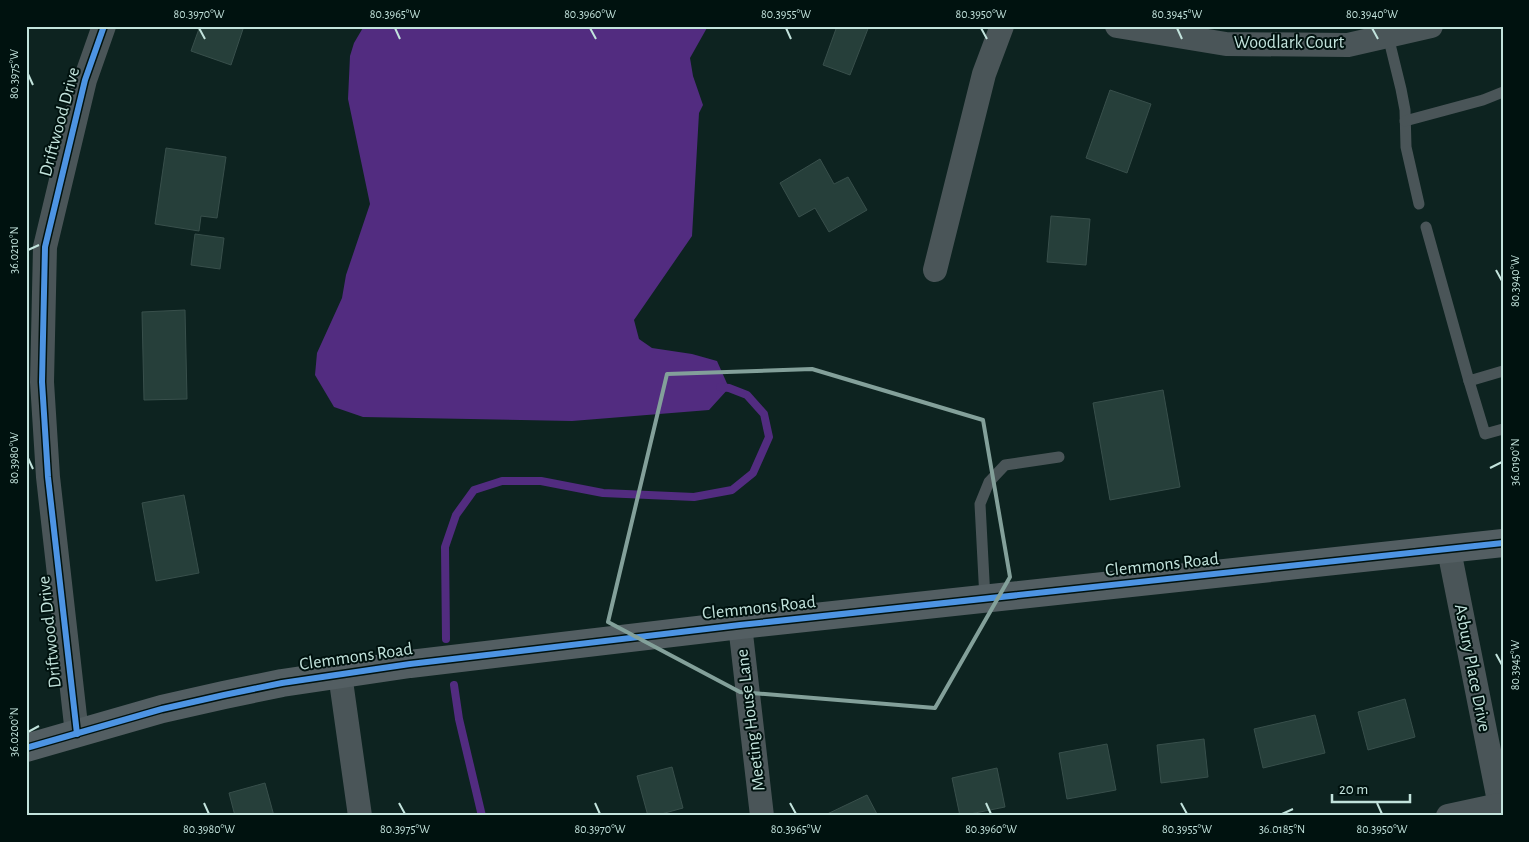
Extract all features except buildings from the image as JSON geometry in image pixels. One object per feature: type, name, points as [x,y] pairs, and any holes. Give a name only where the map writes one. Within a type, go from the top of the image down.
[{"type":"main road","name":"Clemmons Road","points":[[26,748],[162,709],[224,695],[282,683],[410,664],[740,625],[1503,543]]},
{"type":"street","name":"Driftwood Drive","points":[[77,734],[48,477],[36,247],[85,80],[104,26]]},
{"type":"street","points":[[935,270],[984,74],[1002,26]]},
{"type":"street","name":"Woodlark Court","points":[[1117,26],[1226,44],[1348,45],[1431,26]]},
{"type":"street","name":"Asbury Place Drive","points":[[1448,550],[1500,810]]},
{"type":"street","name":"Meeting House Lane","points":[[740,625],[762,816]]},
{"type":"street","points":[[340,674],[360,816]]},
{"type":"street","points":[[1448,816],[1500,810]]},
{"type":"lane","points":[[1388,36],[1401,89],[1406,146],[1419,204]]},
{"type":"lane","points":[[1405,121],[1483,100],[1503,92]]},
{"type":"lane","points":[[1426,227],[1485,434],[1503,429]]},
{"type":"lane","points":[[1469,381],[1503,371]]},
{"type":"lane","points":[[985,599],[980,504],[989,482],[1005,465],[1059,457]]},
{"type":"highlighted area","points":[[812,369],[983,420],[1010,577],[935,708],[740,692],[608,622],[667,374]]},
{"type":"shaded area","points":[[364,26],[708,26],[690,58],[693,76],[703,105],[699,113],[692,236],[634,320],[639,339],[652,348],[692,354],[717,361],[729,388],[709,410],[572,421],[363,417],[334,407],[315,375],[317,353],[342,298],[346,275],[370,204],[348,99],[350,56],[354,43]]},
{"type":"waterway","points":[[446,639],[445,547],[456,515],[474,490],[502,481],[541,481],[603,493],[694,497],[732,490],[753,473],[769,437],[764,414],[747,395],[729,388],[720,387]]},
{"type":"waterway","points":[[454,685],[459,719],[482,816]]},
{"type":"cycle path","points":[[77,734],[48,477],[42,382],[45,247],[85,80],[104,26]]},
{"type":"cycle path","points":[[26,748],[162,709],[224,695],[282,683],[410,664],[740,625],[1503,543]]}]
